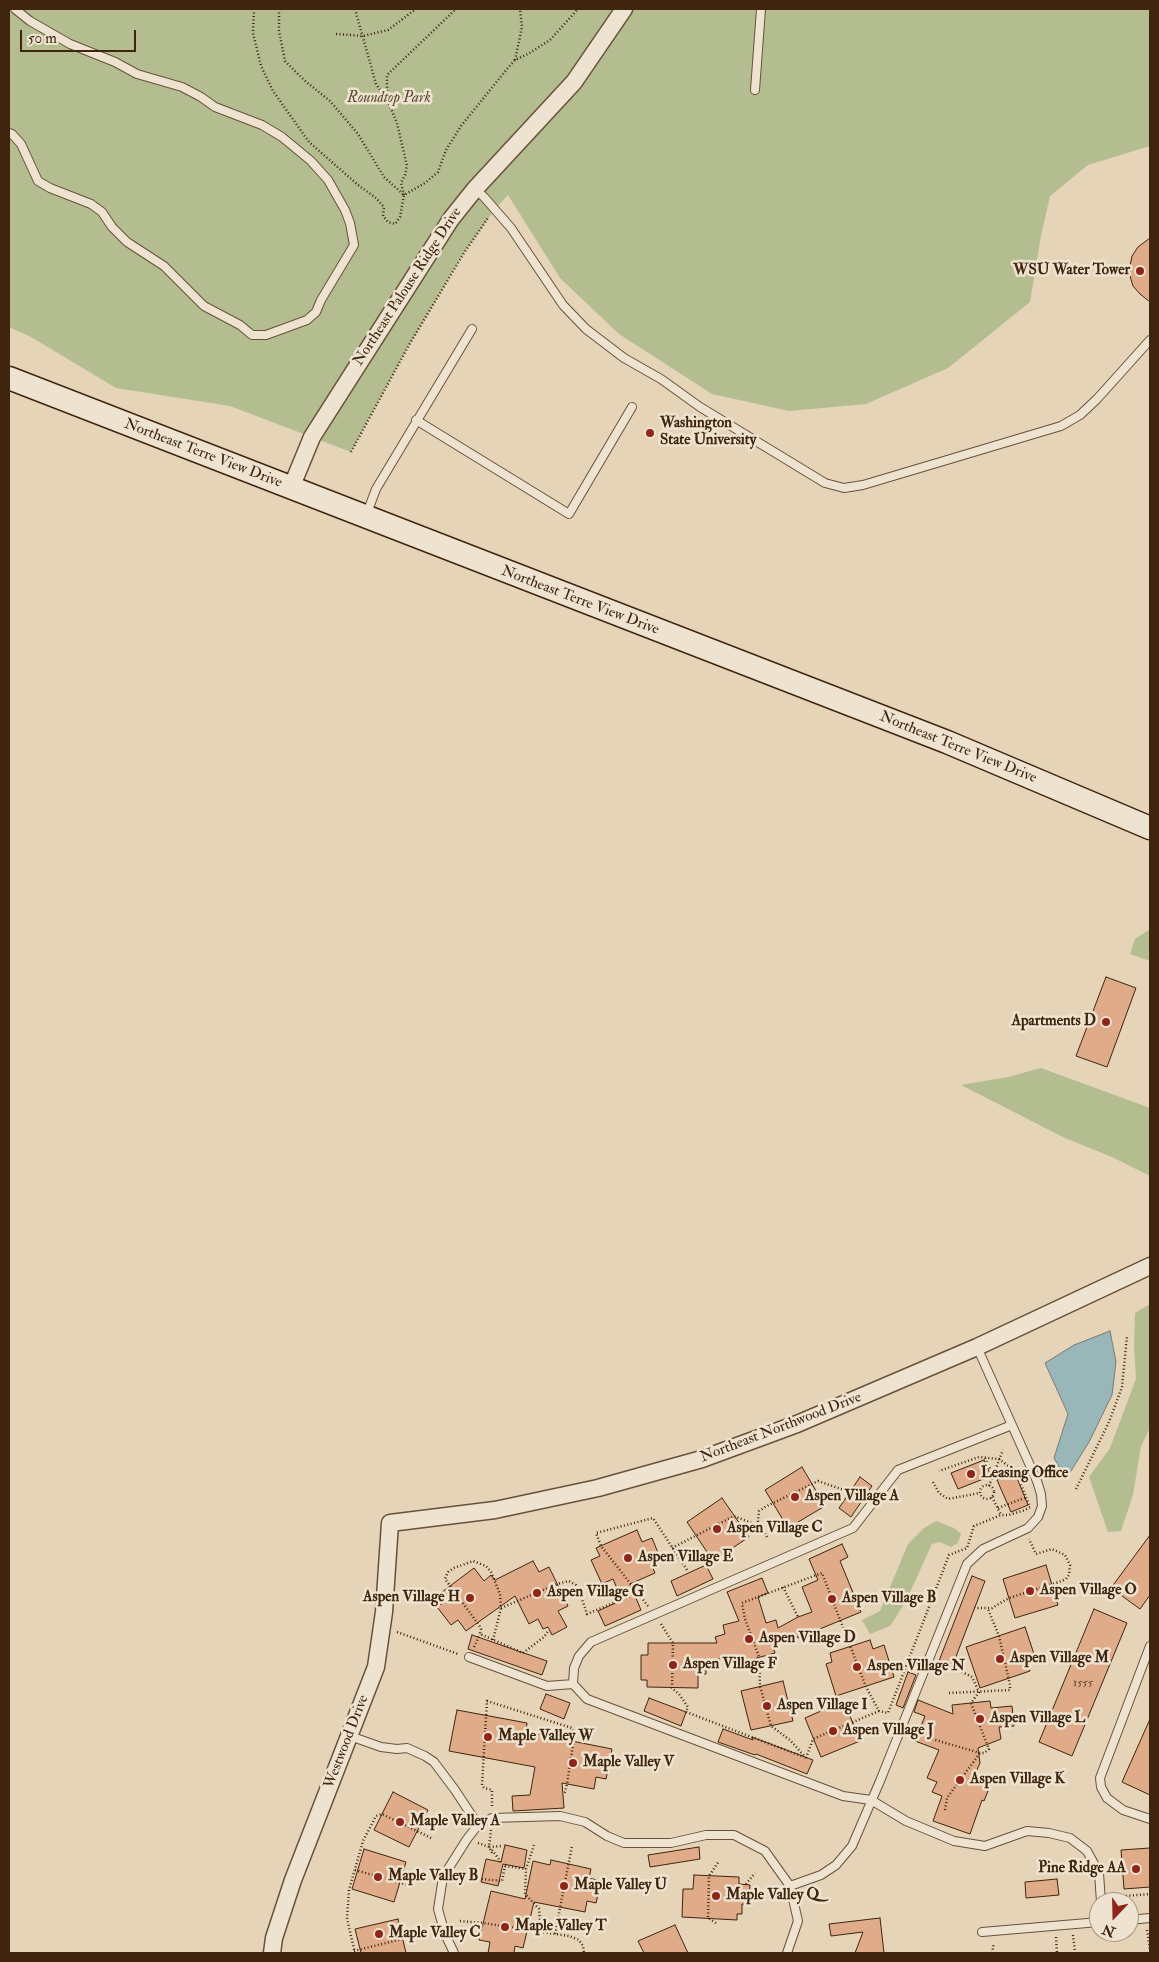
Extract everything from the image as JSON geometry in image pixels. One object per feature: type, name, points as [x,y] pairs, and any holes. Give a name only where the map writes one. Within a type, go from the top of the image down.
[{"type":"main road","name":"Northeast Terre View Drive","points":[[9,378],[365,518],[947,742],[1150,828]]},
{"type":"street","name":"Northeast Palouse Ridge Drive","points":[[290,488],[312,437],[451,218],[475,189],[574,82],[624,9]]},
{"type":"street","name":"Northeast Northwood Drive","points":[[390,1523],[495,1510],[598,1488],[702,1459],[797,1424],[977,1348],[1150,1266]]},
{"type":"street","name":"Westwood Drive","points":[[272,1953],[274,1938],[293,1880],[376,1666],[384,1612],[390,1523]]},
{"type":"lane","points":[[9,133],[21,144],[38,181],[50,188],[91,204],[102,212],[112,227],[126,242],[164,266],[204,306],[240,325],[252,336],[266,335],[307,320],[316,312],[321,300],[354,245],[350,223],[345,210],[328,180],[282,136],[262,125],[215,107],[182,87],[137,74],[115,62],[70,44],[30,21],[14,9]]},
{"type":"lane","points":[[755,90],[761,9]]},
{"type":"lane","points":[[475,189],[495,209],[526,249],[563,305],[586,329],[624,358],[661,379],[700,407],[825,483],[844,488],[863,485],[1061,426],[1080,416],[1150,340]]},
{"type":"lane","points":[[365,518],[376,489],[472,329]]},
{"type":"lane","points":[[416,420],[569,514],[632,408]]},
{"type":"lane","points":[[790,1886],[820,1874],[836,1864],[852,1846],[967,1564],[983,1549],[1025,1529],[1038,1517],[1042,1506],[1041,1494],[977,1348]]},
{"type":"lane","points":[[1012,1425],[898,1470],[853,1528],[591,1642],[579,1656],[574,1668],[574,1684],[587,1699],[843,1796],[871,1800],[906,1821],[954,1840],[985,1846],[1027,1831],[1070,1838],[1087,1851],[1099,1873],[1100,1892]]},
{"type":"lane","points":[[1150,1646],[1100,1778],[1101,1787],[1107,1798],[1123,1810],[1150,1819]]},
{"type":"lane","points":[[469,1657],[547,1686],[574,1684]]},
{"type":"lane","points":[[350,1736],[381,1747],[407,1748],[434,1762],[456,1790],[478,1825]]},
{"type":"lane","points":[[454,1953],[445,1934],[438,1909],[443,1877],[467,1839],[478,1825],[492,1818],[560,1816],[584,1822],[607,1836],[624,1843],[671,1843],[706,1835],[734,1835],[765,1851],[790,1886],[798,1922],[787,1953]]},
{"type":"lane","points":[[982,1932],[1089,1923]]},
{"type":"path","points":[[254,9],[253,33],[261,66],[273,91],[309,142],[358,185],[376,198],[384,207],[383,216],[388,222],[395,224],[400,217],[404,195],[401,182],[407,166],[398,123],[387,100],[376,84],[355,9]]},
{"type":"path","points":[[280,9],[279,31],[285,61],[330,102],[358,134],[384,177],[404,195]]},
{"type":"path","points":[[336,34],[364,36],[388,30],[416,9]]},
{"type":"path","points":[[387,100],[387,75],[456,9]]},
{"type":"path","points":[[515,60],[522,27],[520,9]]},
{"type":"path","points":[[404,195],[425,183],[438,172],[446,150],[461,126],[515,60],[550,40],[578,9]]},
{"type":"path","points":[[351,452],[409,345],[464,253],[495,209]]},
{"type":"path","points":[[1076,1489],[1109,1422],[1122,1387],[1127,1336]]},
{"type":"path","points":[[989,1486],[1002,1450]]},
{"type":"path","points":[[806,1758],[813,1738],[879,1711],[888,1712],[949,1555],[968,1548],[974,1526],[1001,1515],[1009,1515],[1028,1508],[1030,1504],[1016,1472],[999,1459],[978,1457],[939,1471]]},
{"type":"path","points":[[984,1457],[993,1475]]},
{"type":"path","points":[[993,1475],[1012,1469]]},
{"type":"path","points":[[767,1537],[758,1521],[759,1511],[818,1481],[844,1490]]},
{"type":"path","points":[[933,1482],[939,1493],[948,1499],[980,1493]]},
{"type":"path","points":[[980,1493],[982,1487],[989,1486]]},
{"type":"path","points":[[989,1486],[994,1491],[992,1497],[1001,1515]]},
{"type":"path","points":[[980,1493],[984,1499],[992,1497]]},
{"type":"path","points":[[998,1508],[1026,1497]]},
{"type":"path","points":[[672,1548],[734,1516],[761,1527]]},
{"type":"path","points":[[687,1570],[653,1518],[596,1533],[601,1546],[670,1635],[673,1643],[672,1688],[688,1707],[686,1712],[806,1758]]},
{"type":"path","points":[[974,1608],[988,1609],[1009,1598],[1059,1582],[1066,1579],[1069,1575],[1070,1564],[1065,1555],[1052,1549],[1036,1554],[1025,1529]]},
{"type":"path","points":[[493,1640],[501,1608],[500,1594],[491,1572],[486,1566],[473,1561],[448,1572],[445,1579],[479,1625],[481,1629],[480,1634],[493,1640],[523,1653],[544,1637],[549,1630]]},
{"type":"path","points":[[806,1758],[790,1740],[771,1726],[760,1686],[759,1657],[745,1619],[742,1603],[822,1573],[849,1647],[866,1687],[879,1711]]},
{"type":"path","points":[[501,1608],[557,1584],[569,1581],[576,1585],[587,1614],[638,1593]]},
{"type":"path","points":[[783,1587],[798,1617]]},
{"type":"path","points":[[950,1693],[1010,1690],[999,1636],[988,1609]]},
{"type":"path","points":[[393,1631],[469,1657]]},
{"type":"path","points":[[960,1671],[972,1677],[979,1692]]},
{"type":"path","points":[[932,1739],[980,1753],[990,1749],[971,1703],[979,1692]]},
{"type":"path","points":[[492,1806],[492,1790],[484,1788],[482,1785],[487,1701],[572,1728],[574,1738],[567,1784],[563,1793]]},
{"type":"path","points":[[945,1810],[947,1798],[980,1753]]},
{"type":"path","points":[[422,1934],[355,1952],[347,1919],[347,1905],[363,1841],[376,1816],[382,1814],[432,1839]]},
{"type":"path","points":[[534,1844],[526,1869],[525,1894],[539,1909],[541,1932]]},
{"type":"path","points":[[489,1847],[502,1846]]},
{"type":"path","points":[[555,1934],[572,1846]]},
{"type":"path","points":[[489,1847],[503,1864],[526,1869]]},
{"type":"path","points":[[489,1847],[492,1853]]},
{"type":"path","points":[[716,1923],[708,1918],[709,1876],[719,1861]]},
{"type":"path","points":[[472,1875],[482,1879],[502,1881],[503,1864]]},
{"type":"path","points":[[355,1870],[415,1887]]},
{"type":"path","points":[[746,1884],[755,1873]]},
{"type":"path","points":[[1148,1918],[1150,1949]]},
{"type":"path","points":[[460,1921],[569,1936],[579,1940],[583,1946],[584,1953]]},
{"type":"path","points":[[1072,1924],[1075,1953]]},
{"type":"path","points":[[1056,1926],[1057,1953]]},
{"type":"green space","name":"Roundtop Park","points":[[9,9],[1150,9],[1150,146],[1088,165],[1050,196],[1030,302],[948,368],[866,404],[789,411],[712,394],[619,334],[560,278],[508,195],[495,209],[464,253],[409,345],[351,452],[230,406],[116,388],[31,337],[9,327]]},
{"type":"green space","points":[[1150,929],[1150,961],[1130,954],[1135,939]]},
{"type":"green space","points":[[1041,1068],[1150,1108],[1150,1176],[1112,1157],[1065,1138],[961,1085],[1008,1077]]},
{"type":"green space","points":[[1150,1304],[1150,1428],[1141,1446],[1133,1495],[1121,1531],[1108,1532],[1089,1477],[1110,1448],[1136,1379],[1134,1348],[1135,1313]]},
{"type":"green space","points":[[936,1521],[954,1528],[961,1534],[958,1543],[951,1547],[940,1542],[932,1544],[906,1601],[890,1626],[870,1634],[862,1620],[880,1611],[908,1544],[924,1528]]},
{"type":"water","points":[[1110,1331],[1116,1362],[1112,1395],[1089,1442],[1066,1479],[1054,1458],[1068,1414],[1045,1363],[1074,1345]]},
{"type":"building","name":"WSU Water Tower","points":[[1150,238],[1150,302],[1133,286],[1130,266],[1132,256],[1138,247]]},
{"type":"building","name":"Apartments D","points":[[1106,977],[1136,988],[1107,1067],[1076,1056]]},
{"type":"building","name":"Leasing Office","points":[[984,1460],[991,1476],[958,1489],[951,1473]]},
{"type":"building","name":"Aspen Village A","points":[[802,1467],[825,1506],[788,1528],[765,1490]]},
{"type":"building","points":[[1015,1473],[1028,1505],[1011,1512],[997,1480]]},
{"type":"building","points":[[860,1477],[872,1486],[851,1517],[839,1508]]},
{"type":"building","name":"Aspen Village C","points":[[722,1498],[749,1537],[713,1561],[687,1522]]},
{"type":"building","name":"Aspen Village E","points":[[637,1530],[642,1542],[652,1538],[661,1560],[651,1564],[655,1573],[630,1584],[641,1610],[605,1626],[598,1611],[622,1600],[613,1579],[602,1584],[591,1560],[600,1556],[596,1548]]},
{"type":"building","points":[[1150,1535],[1150,1595],[1140,1609],[1111,1588]]},
{"type":"building","points":[[842,1544],[848,1557],[840,1561],[861,1612],[798,1638],[797,1636],[772,1644],[775,1653],[735,1664],[732,1655],[706,1663],[706,1674],[698,1674],[698,1688],[647,1687],[647,1680],[641,1680],[641,1655],[648,1655],[648,1643],[717,1643],[715,1637],[725,1634],[723,1625],[739,1621],[727,1592],[762,1578],[768,1593],[758,1597],[766,1623],[776,1620],[778,1628],[812,1612],[802,1587],[818,1580],[809,1559]]},
{"type":"building","points":[[533,1561],[539,1572],[549,1567],[568,1606],[558,1611],[567,1627],[552,1635],[548,1627],[543,1629],[538,1619],[529,1624],[515,1596],[466,1631],[458,1620],[451,1625],[437,1607],[444,1602],[438,1595],[474,1568],[484,1581],[491,1575],[495,1580]]},
{"type":"building","points":[[706,1565],[713,1579],[677,1596],[671,1581]]},
{"type":"building","name":"Aspen Village O","points":[[1046,1565],[1058,1605],[1015,1618],[1003,1579]]},
{"type":"building","points":[[972,1576],[985,1581],[952,1667],[939,1661]]},
{"type":"building","points":[[1094,1609],[1127,1623],[1072,1756],[1039,1742]]},
{"type":"building","name":"Aspen Village M","points":[[1025,1627],[1035,1657],[1026,1660],[1030,1671],[980,1688],[966,1647]]},
{"type":"building","points":[[472,1635],[547,1661],[542,1675],[468,1649]]},
{"type":"building","name":"Aspen Village N","points":[[870,1640],[873,1649],[884,1645],[894,1677],[836,1696],[826,1664],[832,1662],[830,1653]]},
{"type":"building","points":[[908,1672],[916,1675],[903,1708],[896,1705]]},
{"type":"building","name":"Aspen Village I","points":[[783,1681],[793,1721],[751,1730],[741,1691]]},
{"type":"building","points":[[546,1694],[570,1703],[564,1719],[540,1709]]},
{"type":"building","points":[[649,1698],[686,1712],[681,1726],[644,1711]]},
{"type":"building","points":[[918,1700],[953,1714],[952,1705],[990,1701],[991,1708],[1012,1706],[1014,1726],[999,1727],[1001,1739],[978,1748],[980,1763],[975,1774],[992,1781],[984,1801],[982,1800],[970,1834],[933,1821],[942,1796],[932,1792],[937,1782],[927,1778],[939,1750],[915,1741],[925,1716],[914,1712]]},
{"type":"building","name":"Aspen Village J","points":[[844,1701],[860,1741],[821,1757],[805,1718]]},
{"type":"building","points":[[457,1710],[527,1723],[526,1732],[612,1749],[606,1779],[596,1777],[594,1789],[562,1783],[564,1808],[513,1811],[512,1796],[530,1795],[535,1767],[449,1751]]},
{"type":"building","points":[[1150,1719],[1150,1795],[1122,1782]]},
{"type":"building","points":[[723,1729],[753,1740],[752,1737],[813,1760],[807,1774],[756,1754],[718,1742]]},
{"type":"building","name":"Maple Valley A","points":[[393,1792],[428,1810],[409,1847],[374,1830]]},
{"type":"building","points":[[505,1845],[527,1850],[524,1868],[503,1864],[498,1886],[481,1882],[486,1859],[501,1862]]},
{"type":"building","points":[[699,1847],[700,1859],[650,1867],[648,1855]]},
{"type":"building","name":"Pine Ridge AA","points":[[1150,1848],[1150,1887],[1124,1889],[1121,1850]]},
{"type":"building","name":"Maple Valley B","points":[[364,1849],[406,1862],[394,1902],[352,1889]]},
{"type":"building","points":[[551,1860],[591,1869],[589,1878],[601,1881],[596,1903],[587,1901],[585,1912],[534,1902],[523,1948],[515,1946],[514,1953],[488,1953],[490,1942],[479,1940],[491,1891],[525,1899],[533,1861],[550,1865]]},
{"type":"building","name":"Maple Valley Q","points":[[694,1875],[739,1877],[739,1884],[750,1885],[749,1904],[742,1904],[742,1914],[737,1914],[737,1920],[682,1917],[683,1889],[693,1889]]},
{"type":"building","points":[[1057,1879],[1059,1895],[1026,1898],[1025,1882]]},
{"type":"building","points":[[880,1918],[884,1953],[855,1953],[863,1932],[831,1936],[829,1924]]},
{"type":"building","name":"Maple Valley C","points":[[398,1919],[406,1953],[361,1953],[355,1929]]},
{"type":"building","points":[[675,1925],[688,1953],[644,1953],[638,1941]]},
{"type":"place","name":"WSU Water Tower","points":[[1140,271]]},
{"type":"place","name":"Washington State University","points":[[650,433]]},
{"type":"place","name":"Apartments D","points":[[1106,1022]]},
{"type":"place","name":"Leasing Office","points":[[971,1474]]},
{"type":"place","name":"Aspen Village A","points":[[795,1497]]},
{"type":"place","name":"Aspen Village C","points":[[717,1529]]},
{"type":"place","name":"Aspen Village E","points":[[628,1558]]},
{"type":"place","name":"Aspen Village O","points":[[1030,1591]]},
{"type":"place","name":"Aspen Village G","points":[[537,1593]]},
{"type":"place","name":"Aspen Village H","points":[[470,1598]]},
{"type":"place","name":"Aspen Village B","points":[[832,1599]]},
{"type":"place","name":"Aspen Village D","points":[[749,1639]]},
{"type":"place","name":"Aspen Village M","points":[[1000,1659]]},
{"type":"place","name":"Aspen Village F","points":[[673,1665]]},
{"type":"place","name":"Aspen Village N","points":[[857,1667]]},
{"type":"place","name":"Aspen Village I","points":[[767,1706]]},
{"type":"place","name":"Aspen Village L","points":[[980,1719]]},
{"type":"place","name":"Aspen Village J","points":[[833,1731]]},
{"type":"place","name":"Maple Valley W","points":[[488,1737]]},
{"type":"place","name":"Maple Valley V","points":[[573,1763]]},
{"type":"place","name":"Aspen Village K","points":[[960,1780]]},
{"type":"place","name":"Maple Valley A","points":[[400,1822]]},
{"type":"place","name":"Pine Ridge AA","points":[[1136,1869]]},
{"type":"place","name":"Maple Valley B","points":[[378,1877]]},
{"type":"place","name":"Maple Valley U","points":[[564,1886]]},
{"type":"place","name":"Maple Valley Q","points":[[716,1896]]},
{"type":"place","name":"Maple Valley T","points":[[505,1927]]},
{"type":"place","name":"Maple Valley C","points":[[379,1934]]}]
